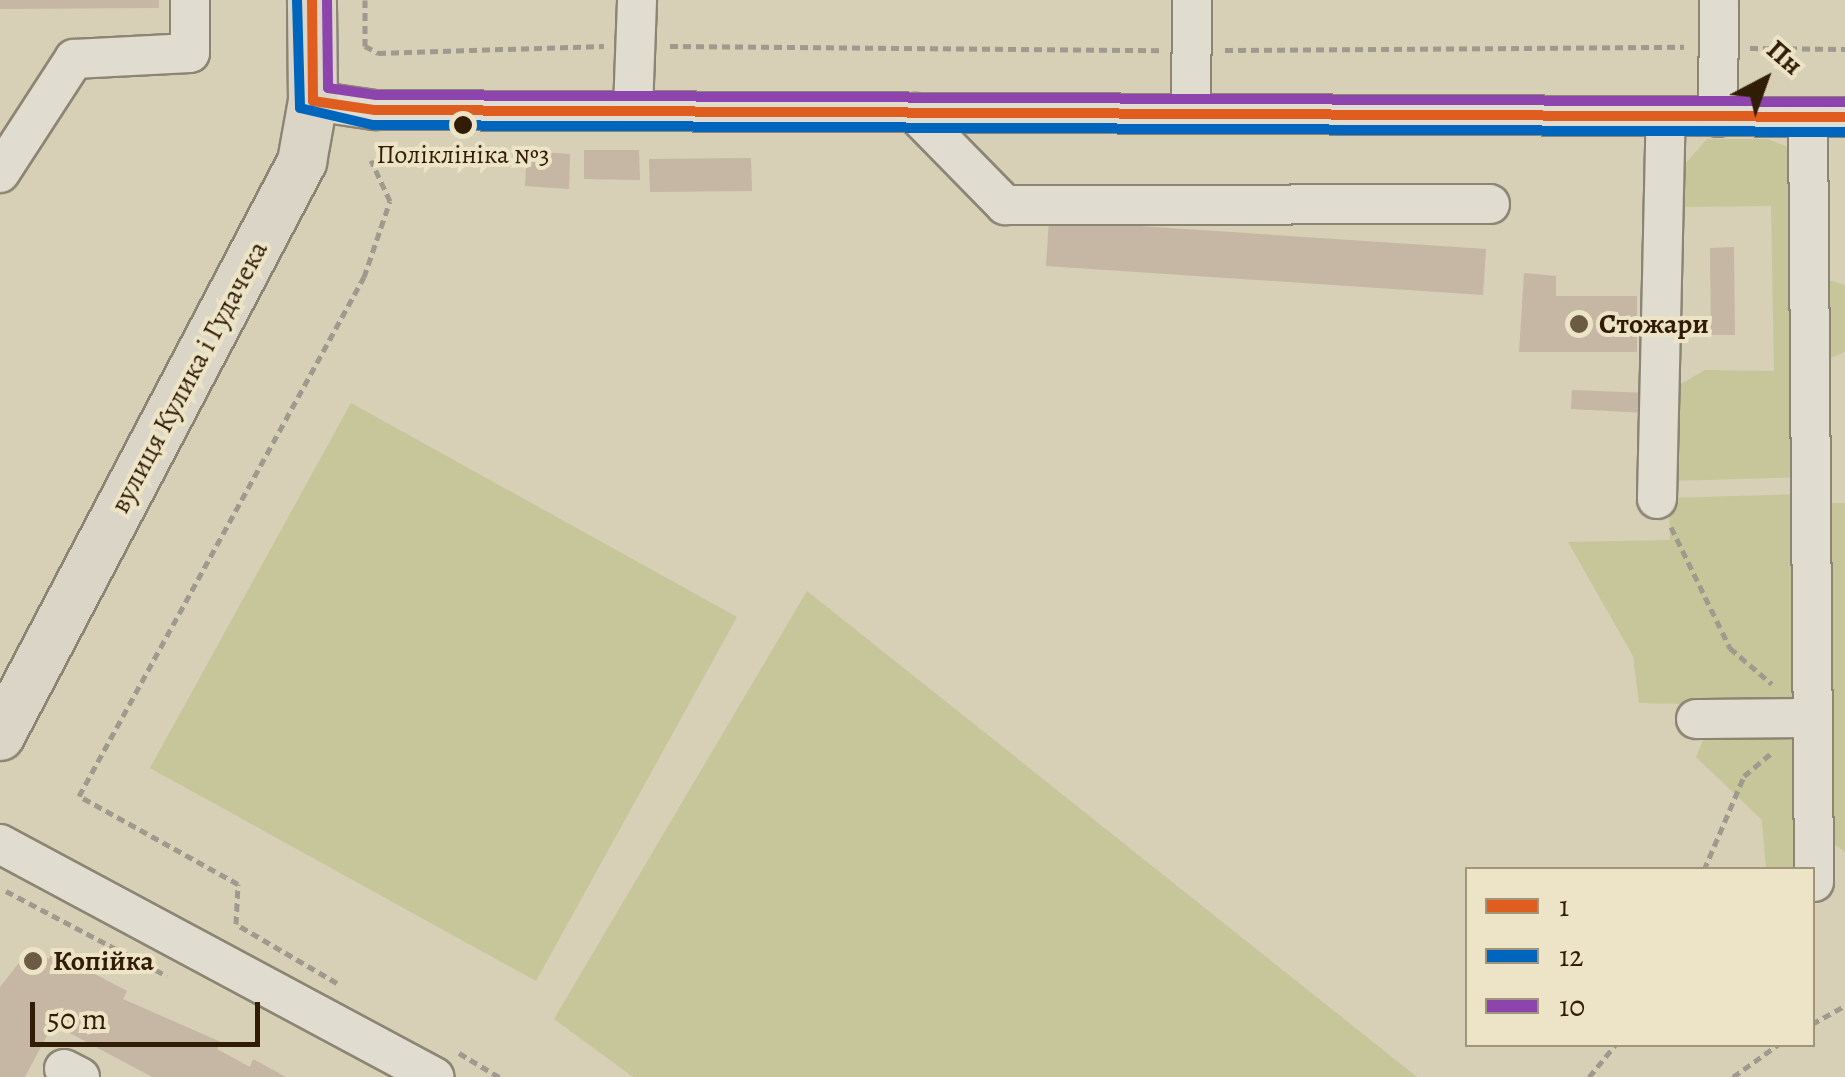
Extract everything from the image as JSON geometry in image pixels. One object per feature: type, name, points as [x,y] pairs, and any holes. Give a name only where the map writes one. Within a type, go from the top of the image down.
[{"type":"main road","name":"вулиця Кулика і Гудачека","points":[[0,736],[302,162],[313,100],[312,0]]},
{"type":"street","points":[[0,173],[74,59],[190,53],[190,0]]},
{"type":"street","points":[[634,110],[636,0]]},
{"type":"street","points":[[1191,114],[1195,50],[1192,0]]},
{"type":"street","points":[[1718,117],[1719,0]]},
{"type":"street","points":[[313,100],[375,110],[1827,117],[1829,476],[1811,718],[1813,867]]},
{"type":"street","points":[[915,113],[1005,205],[1490,204]]},
{"type":"street","points":[[1657,499],[1666,116]]},
{"type":"street","points":[[1696,719],[1811,718]]},
{"type":"street","points":[[0,844],[442,1063]]},
{"type":"street","points":[[1812,844],[1824,860],[1845,866]]},
{"type":"path","points":[[365,0],[365,46],[378,53],[634,46],[1845,49]]},
{"type":"path","points":[[351,991],[236,924],[238,884],[79,796],[364,277],[390,202],[370,160]]},
{"type":"path","points":[[1657,499],[1730,648],[1811,718],[1744,776],[1705,867]]},
{"type":"path","points":[[1815,1022],[1845,1006]]},
{"type":"path","points":[[1589,1077],[1614,1047]]},
{"type":"path","points":[[1734,1077],[1775,1047]]},
{"type":"path","points":[[442,1063],[500,1077]]},
{"type":"shaded area","points":[[1707,139],[1768,139],[1790,148],[1802,477],[1669,481],[1679,385],[1705,370],[1774,371],[1771,206],[1679,207],[1684,165]]},
{"type":"shaded area","points":[[1819,277],[1845,285],[1845,352],[1826,360]]},
{"type":"shaded area","points":[[351,403],[737,617],[536,981],[150,768]]},
{"type":"shaded area","points":[[1801,494],[1798,698],[1787,706],[1639,703],[1633,656],[1568,542],[1670,540],[1669,498]]},
{"type":"shaded area","points":[[1821,503],[1845,503],[1845,852],[1826,838]]},
{"type":"shaded area","points":[[807,591],[1417,1077],[633,1077],[554,1019]]},
{"type":"shaded area","points":[[1707,731],[1798,735],[1803,867],[1766,867],[1762,820],[1696,757]]},
{"type":"building","points":[[0,0],[159,0],[159,8],[0,9]]},
{"type":"building","points":[[584,150],[639,150],[640,180],[584,179]]},
{"type":"building","points":[[527,151],[570,154],[569,189],[525,186]]},
{"type":"building","points":[[751,158],[752,191],[650,192],[649,159]]},
{"type":"building","points":[[1049,220],[1486,249],[1483,295],[1046,266]]},
{"type":"building","points":[[1734,247],[1735,335],[1711,335],[1710,248]]},
{"type":"building","name":"Стожари","points":[[1524,273],[1556,276],[1556,296],[1637,296],[1637,352],[1519,352]]},
{"type":"building","points":[[1572,390],[1648,393],[1647,413],[1571,409]]},
{"type":"building","points":[[30,949],[49,959],[53,952],[127,991],[123,999],[221,1042],[217,1049],[250,1067],[253,1059],[286,1077],[152,1077],[53,1024],[25,1077],[0,1077],[0,987]]},
{"type":"transit line","name":"12","points":[[297,0],[300,108],[373,125],[1845,132]]},
{"type":"transit line","name":"1","points":[[312,0],[313,101],[375,110],[1845,117]]},
{"type":"transit line","name":"10","points":[[327,0],[328,88],[376,95],[1845,102]]},
{"type":"place","name":"Поліклініка №3","points":[[463,125]]},
{"type":"place","name":"Стожари","points":[[1579,324]]},
{"type":"place","name":"Копійка","points":[[33,961]]}]
